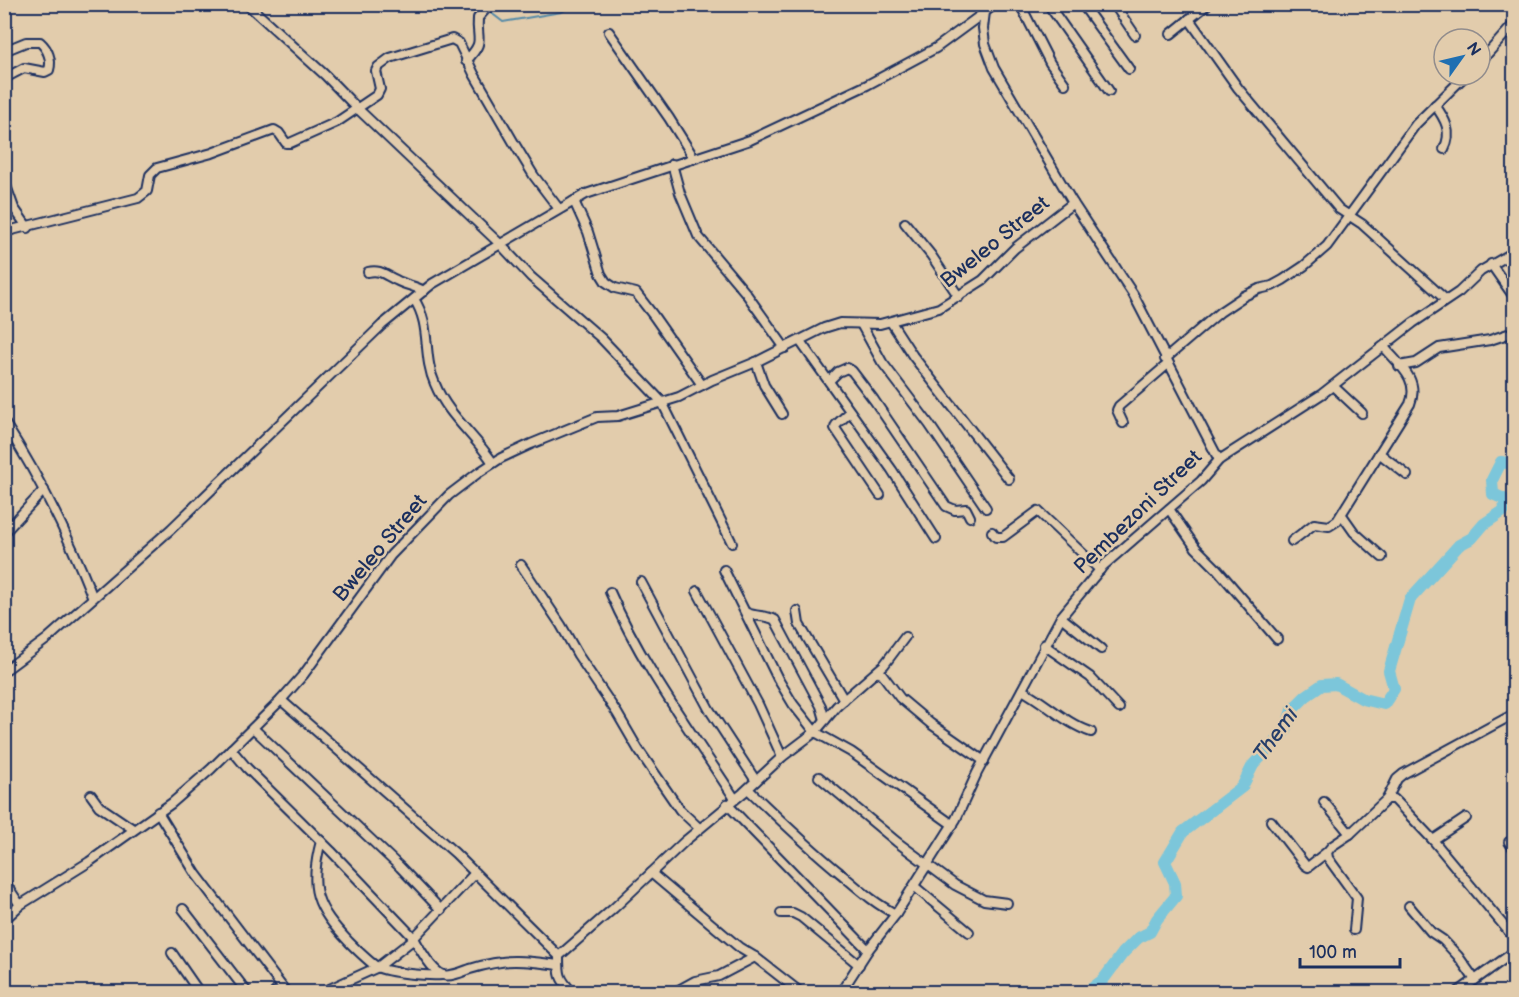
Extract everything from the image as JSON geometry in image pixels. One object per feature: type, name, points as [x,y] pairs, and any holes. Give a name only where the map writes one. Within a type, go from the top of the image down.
[{"type":"street","points":[[247,4],[326,75],[358,110],[500,244],[531,277],[601,338],[662,402],[732,543]]},
{"type":"street","points":[[466,61],[477,50],[478,18],[490,4]]},
{"type":"street","points":[[4,671],[47,639],[195,506],[382,325],[424,291],[586,194],[750,140],[867,85],[936,48],[995,4]]},
{"type":"street","points":[[1020,4],[1050,63],[1065,84]]},
{"type":"street","points":[[1048,4],[1109,91]]},
{"type":"street","points":[[1082,4],[1129,69]]},
{"type":"street","points":[[1113,4],[1135,35]]},
{"type":"street","points":[[1171,34],[1208,4]]},
{"type":"street","points":[[985,12],[983,28],[985,44],[994,68],[1073,203],[1133,294],[1166,362],[1219,460]]},
{"type":"street","points":[[1189,19],[1238,88],[1339,209],[1369,230],[1446,300]]},
{"type":"street","points":[[1492,49],[1515,24]]},
{"type":"street","points":[[609,32],[669,118],[693,158]]},
{"type":"street","points":[[4,232],[28,228],[63,216],[138,198],[147,191],[150,175],[158,168],[212,153],[274,130],[286,143],[290,143],[326,128],[358,110],[377,95],[380,89],[376,71],[390,58],[452,39],[459,43],[466,61],[523,159],[559,209]]},
{"type":"street","points":[[4,51],[26,42],[40,42],[46,47],[50,65],[49,70],[45,72],[24,68],[5,78]]},
{"type":"street","points":[[1123,423],[1117,410],[1119,406],[1220,312],[1258,289],[1272,286],[1304,266],[1327,246],[1416,124],[1454,87]]},
{"type":"street","points":[[1435,105],[1449,133],[1449,140],[1444,149]]},
{"type":"street","points":[[672,164],[680,193],[698,236],[745,292],[785,348]]},
{"type":"street","points":[[4,180],[14,208],[28,228]]},
{"type":"street","points":[[574,201],[606,282],[615,288],[636,293],[702,385]]},
{"type":"street","name":"Bweleo Street","points":[[4,920],[20,905],[89,862],[172,803],[231,749],[304,674],[392,555],[449,495],[493,463],[531,444],[597,417],[618,416],[679,397],[832,325],[891,322],[939,308],[983,280],[1015,248],[1073,203]]},
{"type":"street","points":[[905,223],[931,255],[959,297]]},
{"type":"street","name":"Pembezoni Street","points":[[841,993],[868,950],[896,914],[952,825],[1044,645],[1061,617],[1100,570],[1201,481],[1219,460],[1333,386],[1459,292],[1491,264],[1515,252]]},
{"type":"street","points":[[1491,264],[1515,297]]},
{"type":"street","points":[[368,272],[384,273],[395,280],[424,291]]},
{"type":"street","points":[[414,299],[423,315],[428,364],[440,396],[449,411],[477,440],[493,463]]},
{"type":"street","points":[[891,322],[914,356],[1009,479]]},
{"type":"street","points":[[861,324],[882,362],[986,508]]},
{"type":"street","points":[[1399,366],[1416,363],[1439,348],[1490,340],[1515,332]]},
{"type":"street","points":[[800,341],[892,470],[936,539]]},
{"type":"street","points":[[1292,541],[1314,524],[1333,525],[1342,515],[1410,404],[1414,395],[1412,382],[1384,347]]},
{"type":"street","points":[[756,362],[764,385],[782,414]]},
{"type":"street","points":[[829,381],[843,369],[847,368],[852,371],[946,507],[955,510],[966,509],[970,517]]},
{"type":"street","points":[[1333,386],[1362,413]]},
{"type":"street","points":[[850,412],[835,428],[880,495]]},
{"type":"street","points":[[4,422],[44,490],[72,546],[93,598]]},
{"type":"street","points":[[1379,453],[1407,475]]},
{"type":"street","points":[[4,533],[44,490]]},
{"type":"street","points":[[1169,509],[1196,548],[1277,639]]},
{"type":"street","points":[[992,532],[996,537],[1003,537],[1038,511],[1100,570]]},
{"type":"street","points":[[1342,515],[1354,531],[1382,557]]},
{"type":"street","points":[[521,565],[638,749],[680,810],[699,828]]},
{"type":"street","points":[[724,570],[778,679],[793,704],[815,732],[858,757],[952,825]]},
{"type":"street","points":[[641,582],[710,709],[756,781]]},
{"type":"street","points":[[697,591],[758,704],[782,757]]},
{"type":"street","points":[[610,592],[641,655],[735,799]]},
{"type":"street","points":[[797,611],[799,624],[844,700]]},
{"type":"street","points":[[747,614],[769,617],[774,620],[821,706],[825,720]]},
{"type":"street","points":[[1061,617],[1101,649]]},
{"type":"street","points":[[321,841],[315,864],[315,876],[321,907],[352,945],[378,968],[423,976],[448,976],[500,961],[559,960],[699,828],[815,732],[844,700],[879,670],[905,637]]},
{"type":"street","points":[[1044,645],[1090,677],[1119,708]]},
{"type":"street","points":[[879,670],[900,698],[931,724],[984,761]]},
{"type":"street","points":[[1022,690],[1039,699],[1076,726],[1091,732]]},
{"type":"street","points":[[281,700],[475,873],[559,960],[561,980],[572,993]]},
{"type":"street","points":[[1271,821],[1308,867],[1350,834],[1387,799],[1397,779],[1403,774],[1515,714]]},
{"type":"street","points":[[253,728],[400,867],[441,910]]},
{"type":"street","points":[[231,749],[414,938],[423,955],[443,975]]},
{"type":"street","points":[[819,777],[927,866],[971,895],[996,903],[1007,903]]},
{"type":"street","points":[[748,789],[805,844],[860,890],[896,914]]},
{"type":"street","points":[[91,795],[99,806],[133,830]]},
{"type":"street","points":[[1387,799],[1394,799],[1432,840],[1515,938]]},
{"type":"street","points":[[1324,802],[1350,834]]},
{"type":"street","points":[[727,804],[868,950]]},
{"type":"street","points":[[158,812],[196,874],[285,992]]},
{"type":"street","points":[[1432,840],[1466,818]]},
{"type":"street","points":[[1327,852],[1328,858],[1357,898],[1354,930]]},
{"type":"street","points":[[323,993],[343,989],[378,968],[414,938],[475,873]]},
{"type":"street","points":[[651,873],[724,935],[800,993]]},
{"type":"street","points":[[4,881],[20,905]]},
{"type":"street","points":[[914,886],[969,932]]},
{"type":"street","points":[[1408,906],[1431,932],[1443,940],[1458,956],[1475,980]]},
{"type":"street","points":[[183,909],[247,993]]},
{"type":"street","points":[[781,913],[801,916],[859,965]]},
{"type":"street","points":[[1458,993],[1515,952]]},
{"type":"street","points":[[172,953],[199,993]]},
{"type":"street","points":[[675,993],[696,981],[719,976],[755,957]]},
{"type":"street","points":[[275,993],[285,992]]},
{"type":"waterway","points":[[490,12],[503,22],[561,12],[576,4]]},
{"type":"waterway","name":"Themi","points":[[1087,992],[1103,980],[1123,953],[1138,938],[1150,932],[1157,919],[1176,896],[1175,883],[1165,862],[1183,832],[1242,787],[1253,765],[1286,730],[1292,710],[1306,696],[1322,685],[1336,684],[1363,699],[1384,704],[1394,689],[1389,671],[1410,599],[1459,545],[1472,538],[1484,524],[1505,510],[1504,499],[1493,494],[1492,480],[1501,462],[1514,464]]}]
